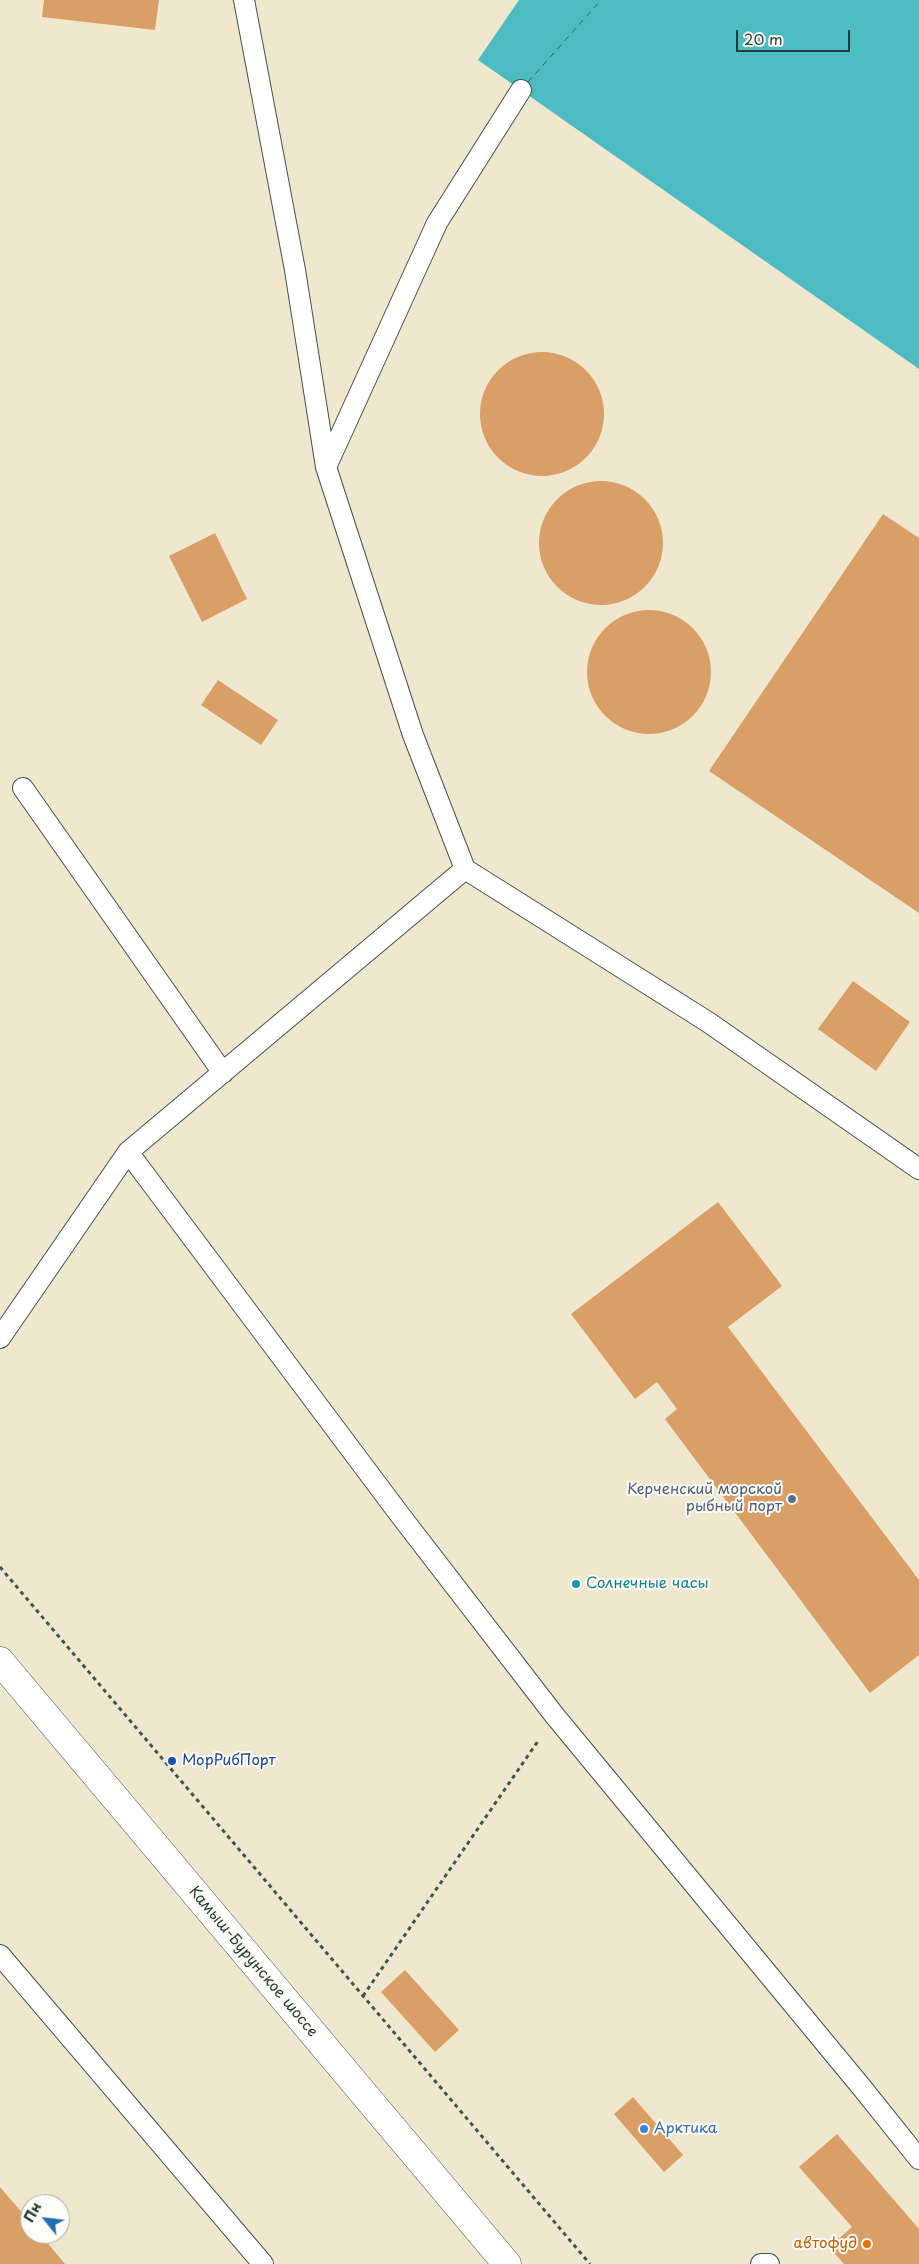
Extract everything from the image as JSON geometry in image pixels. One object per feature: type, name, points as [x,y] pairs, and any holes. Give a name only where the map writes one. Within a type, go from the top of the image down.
[{"type":"main road","name":"Камыш-Бурунское шоссе","points":[[0,1661],[507,2264]]},
{"type":"lane","points":[[244,0],[295,270],[326,467],[413,735],[465,868],[708,1022],[919,1169]]},
{"type":"lane","points":[[326,467],[437,223],[520,90]]},
{"type":"lane","points":[[23,788],[223,1073]]},
{"type":"lane","points":[[0,1338],[128,1152],[465,868]]},
{"type":"lane","points":[[128,1152],[400,1515],[555,1716],[919,2159]]},
{"type":"lane","points":[[0,1955],[258,2262]]},
{"type":"lane","points":[[761,2264],[769,2264]]},
{"type":"path","points":[[0,1567],[590,2264]]},
{"type":"path","points":[[363,1996],[555,1716]]},
{"type":"water","points":[[519,0],[919,0],[919,369],[478,60]]},
{"type":"building","points":[[44,0],[159,0],[155,30],[42,17]]},
{"type":"building","points":[[542,352],[566,357],[577,362],[586,370],[594,379],[599,390],[604,414],[599,438],[594,449],[586,458],[577,466],[566,471],[542,476],[518,471],[507,466],[498,458],[490,449],[485,438],[480,414],[485,390],[490,379],[498,370],[507,362],[518,357]]},
{"type":"building","points":[[601,481],[625,486],[636,491],[645,499],[653,508],[658,519],[663,543],[658,567],[653,578],[645,587],[636,595],[625,600],[601,605],[577,600],[566,595],[557,587],[549,578],[544,567],[539,543],[544,519],[549,508],[557,499],[566,491],[577,486]]},
{"type":"building","points":[[883,514],[919,538],[919,913],[709,771]]},
{"type":"building","points":[[215,533],[247,599],[202,622],[169,556]]},
{"type":"building","points":[[649,610],[673,615],[684,620],[693,628],[701,637],[706,648],[711,672],[706,696],[701,707],[693,716],[684,724],[673,729],[649,734],[625,729],[614,724],[605,716],[597,707],[592,696],[587,672],[592,648],[597,637],[605,628],[614,620],[625,615]]},
{"type":"building","points":[[218,680],[278,720],[261,745],[201,705]]},
{"type":"building","points":[[853,981],[910,1022],[876,1071],[818,1029]]},
{"type":"building","name":"Керченский морской рыбный порт","points":[[718,1202],[782,1286],[728,1327],[919,1580],[919,1655],[870,1693],[665,1419],[677,1409],[657,1382],[635,1399],[571,1314]]},
{"type":"building","points":[[405,1970],[459,2030],[435,2052],[381,1992]]},
{"type":"building","points":[[633,2097],[683,2155],[664,2172],[614,2114]]},
{"type":"building","points":[[837,2134],[919,2229],[919,2264],[844,2264],[829,2247],[852,2227],[799,2167]]},
{"type":"building","points":[[0,2187],[20,2210],[20,2244],[48,2244],[65,2264],[0,2264]]},
{"type":"ferry route","points":[[528,82],[601,0]]},
{"type":"place","name":"Керченский морской рыбный порт","points":[[792,1499]]},
{"type":"place","name":"Солнечные часы","points":[[576,1584]]},
{"type":"place","name":"МорРибПорт","points":[[172,1761]]},
{"type":"place","name":"Арктика","points":[[644,2129]]},
{"type":"place","name":"автофуд","points":[[867,2244]]}]
